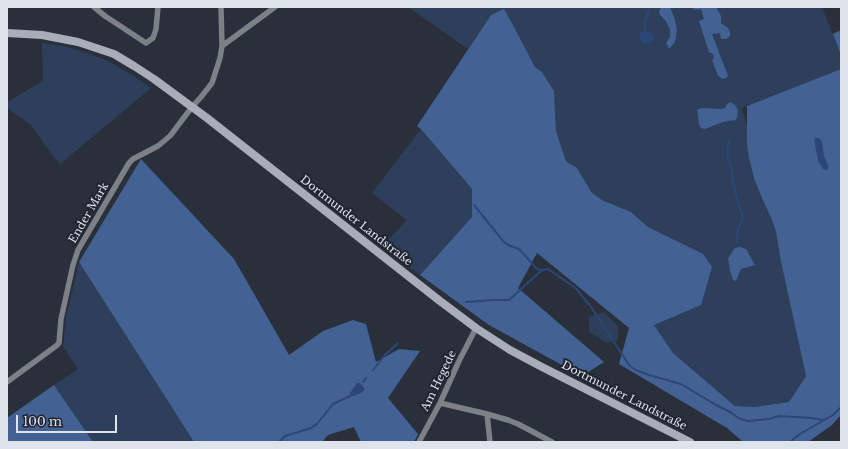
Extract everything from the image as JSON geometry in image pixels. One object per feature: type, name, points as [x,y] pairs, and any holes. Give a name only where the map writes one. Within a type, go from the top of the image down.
[{"type":"main road","name":"Dortmunder Landstraße","points":[[7,33],[42,35],[78,42],[114,54],[154,79],[207,118],[476,328],[510,350],[690,442]]},
{"type":"street","points":[[94,7],[146,43],[153,38],[156,29],[158,7]]},
{"type":"street","name":"Ender Mark","points":[[7,382],[59,343],[61,319],[73,265],[78,250],[129,164],[133,159],[158,146],[170,136],[212,83],[220,58],[222,46],[221,7]]},
{"type":"street","points":[[222,46],[275,7]]},
{"type":"street","name":"Am Hegede","points":[[419,442],[440,403],[459,360],[476,328]]},
{"type":"street","points":[[440,403],[487,414],[518,424],[552,442]]},
{"type":"street","points":[[487,414],[490,442]]},
{"type":"shaded area","points":[[408,7],[822,7],[841,55],[841,69],[742,108],[750,137],[784,224],[781,262],[806,376],[789,402],[754,407],[735,406],[673,353],[653,324],[701,305],[648,227],[631,212],[604,201],[592,193],[577,168],[566,161],[556,131],[554,91],[542,72],[535,67],[504,10],[491,15],[468,49]]},
{"type":"shaded area","points":[[661,7],[670,7],[675,20],[677,30],[675,42],[670,48],[666,43],[670,37],[670,30],[666,21],[660,15],[659,12]]},
{"type":"shaded area","points":[[693,7],[718,7],[717,9],[721,16],[721,23],[728,28],[730,32],[730,36],[726,39],[721,39],[720,33],[712,34],[728,76],[726,78],[723,79],[718,76],[712,60],[714,58],[713,54],[709,52],[699,21],[704,19],[701,9],[694,10]]},
{"type":"shaded area","points":[[504,9],[535,67],[542,72],[554,91],[556,131],[566,161],[577,168],[592,193],[604,201],[631,212],[648,227],[703,254],[712,267],[701,305],[654,325],[673,353],[735,406],[754,407],[789,402],[806,376],[781,262],[776,231],[754,178],[749,158],[747,143],[747,106],[841,69],[841,415],[832,425],[808,442],[743,442],[727,428],[619,364],[629,328],[537,253],[518,288],[604,362],[582,376],[489,325],[420,275],[472,217],[472,189],[417,126],[491,15]]},
{"type":"shaded area","points":[[841,30],[841,55],[833,34]]},
{"type":"shaded area","points":[[647,31],[655,38],[654,41],[644,44],[640,39],[640,35],[642,32]]},
{"type":"shaded area","points":[[42,43],[64,46],[108,61],[131,74],[151,88],[60,164],[31,125],[7,108],[7,102],[43,81]]},
{"type":"shaded area","points":[[731,102],[736,106],[738,111],[737,118],[735,120],[723,122],[705,129],[701,128],[697,110],[702,108],[721,109],[725,108],[727,104]]},
{"type":"shaded area","points":[[421,129],[472,189],[472,217],[420,275],[382,247],[407,220],[372,193]]},
{"type":"shaded area","points":[[819,138],[822,142],[824,156],[828,165],[828,169],[826,170],[823,169],[818,161],[814,139]]},
{"type":"shaded area","points":[[141,159],[234,259],[289,355],[323,331],[353,320],[366,324],[376,362],[399,349],[420,351],[388,398],[418,434],[414,442],[361,442],[354,427],[328,435],[322,442],[194,442],[79,262]]},
{"type":"shaded area","points":[[740,247],[746,249],[755,265],[741,269],[736,281],[733,280],[728,258],[735,248]]},
{"type":"shaded area","points":[[79,262],[194,442],[93,442],[54,385],[78,369],[63,346],[66,318]]},
{"type":"shaded area","points":[[604,312],[618,326],[618,340],[607,343],[589,332],[589,317]]},
{"type":"shaded area","points":[[357,383],[360,383],[365,389],[363,392],[350,396],[350,393]]},
{"type":"shaded area","points":[[54,385],[93,442],[7,442],[7,418]]},
{"type":"waterway","points":[[645,31],[644,23],[651,7]]},
{"type":"waterway","points":[[729,142],[727,152],[728,158],[734,187],[742,214],[742,220],[738,230],[737,243]]},
{"type":"waterway","points":[[474,205],[503,241],[508,245],[519,249],[537,269],[542,270]]},
{"type":"waterway","points":[[466,302],[509,300],[542,270],[548,269],[580,293],[589,304],[629,365],[636,370],[681,384],[740,419],[748,421],[769,419],[779,416],[824,420]]},
{"type":"waterway","points":[[373,370],[385,355],[398,343]]},
{"type":"waterway","points":[[363,382],[366,378]]},
{"type":"waterway","points":[[279,442],[285,436],[311,428],[317,424],[333,404],[350,396]]},
{"type":"waterway","points":[[790,442],[800,434],[833,415],[841,407]]}]
